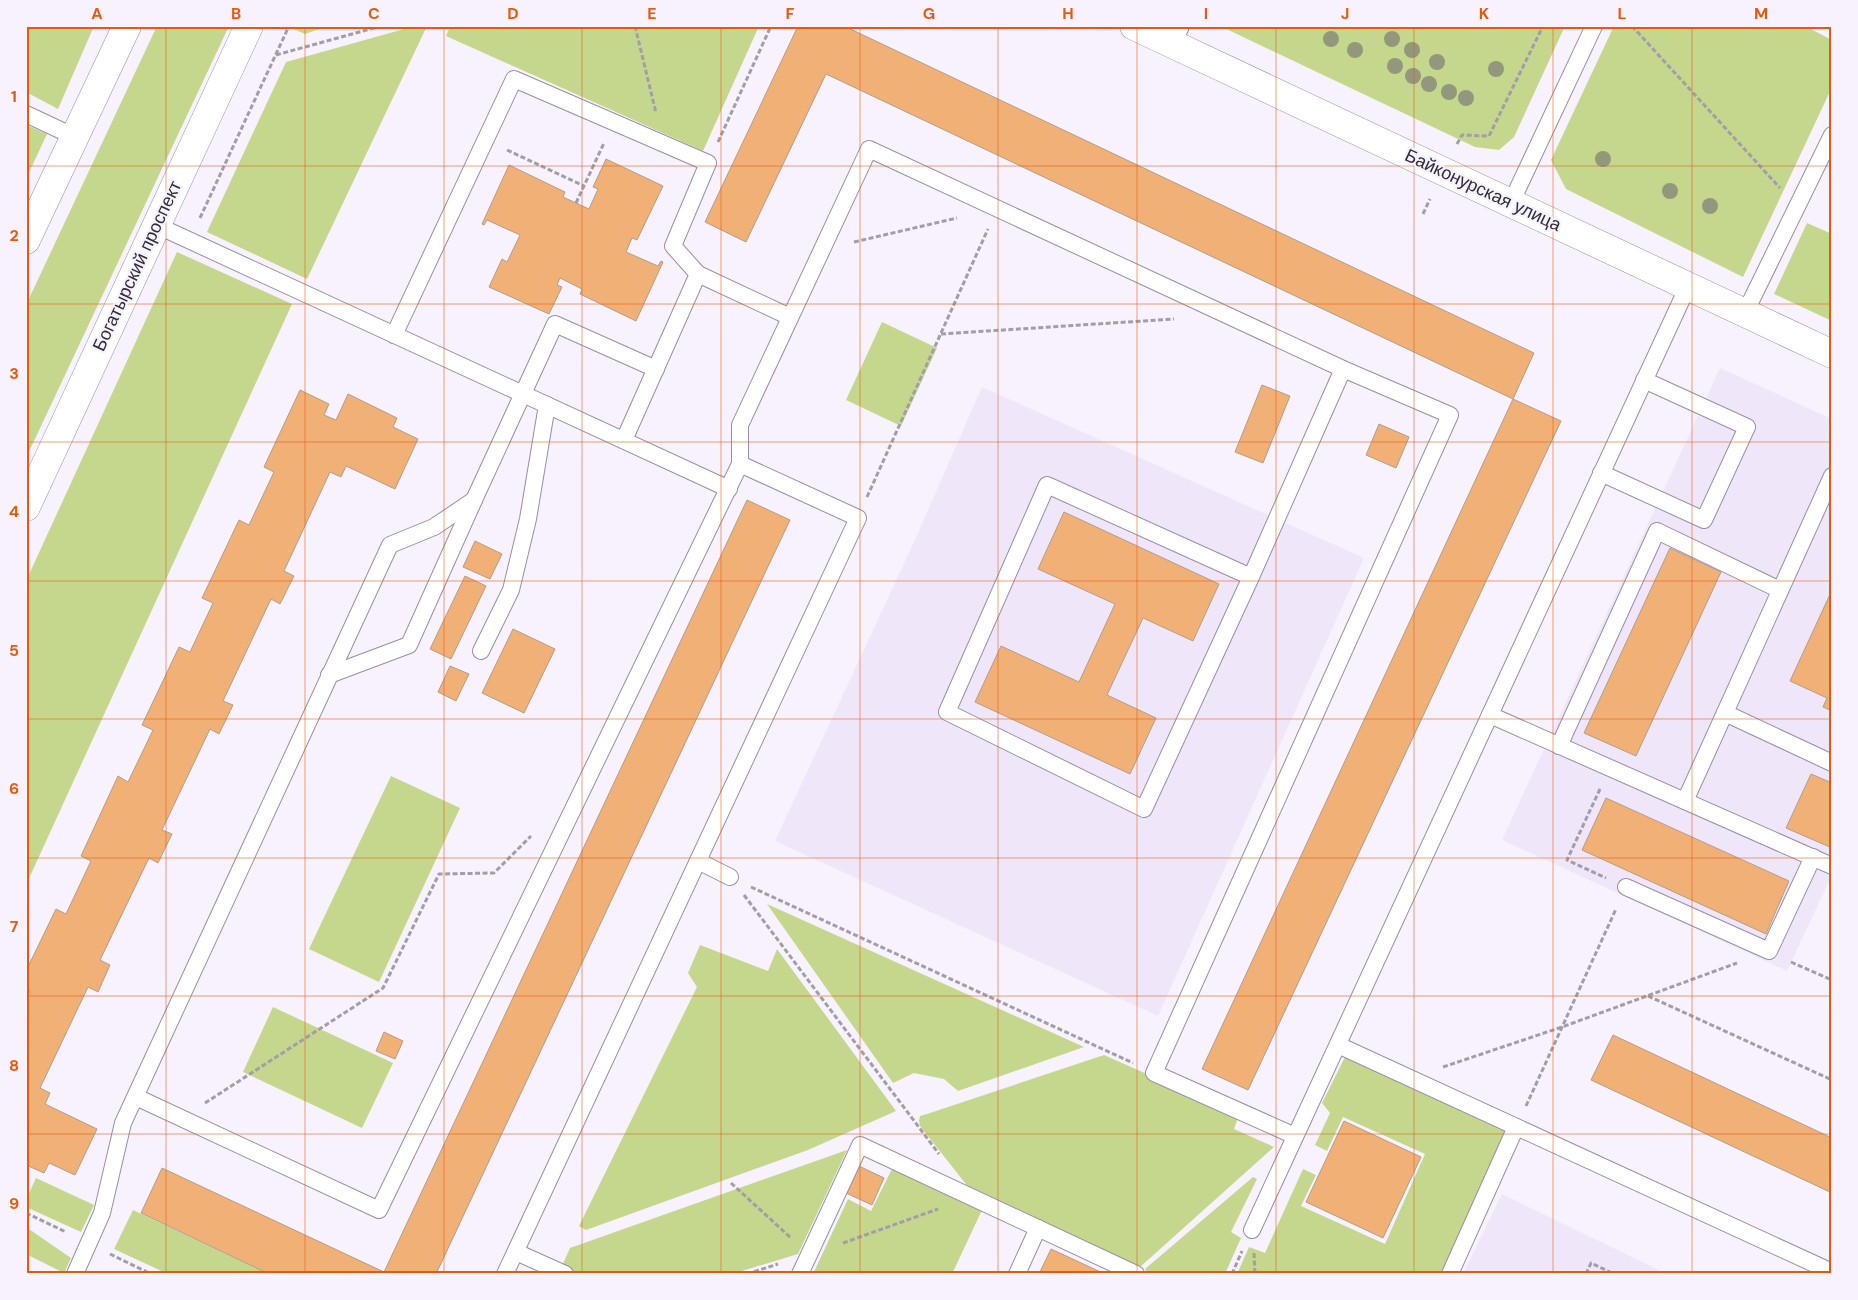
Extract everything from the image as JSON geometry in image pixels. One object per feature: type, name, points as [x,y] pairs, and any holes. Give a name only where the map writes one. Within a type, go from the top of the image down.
[{"type":"street","points":[[26,240],[127,26]]},
{"type":"street","name":"Богатырский проспект","points":[[26,507],[249,26]]},
{"type":"street","name":"Байконурская улица","points":[[1134,26],[1177,35],[1444,172],[1832,354]]},
{"type":"lane","points":[[1511,203],[1594,26]]},
{"type":"lane","points":[[394,335],[514,79],[708,163],[673,246],[698,274],[790,317]]},
{"type":"lane","points":[[26,114],[75,137]]},
{"type":"lane","points":[[1745,313],[1832,135]]},
{"type":"lane","points":[[136,1097],[379,1210],[740,464],[740,425],[868,150],[1343,369],[1450,415],[1154,1073],[1295,1136]]},
{"type":"lane","points":[[156,225],[728,489]]},
{"type":"lane","points":[[624,440],[698,274]]},
{"type":"lane","points":[[1252,1230],[1688,286]]},
{"type":"lane","points":[[329,675],[409,645],[555,324],[656,369]]},
{"type":"lane","points":[[1250,578],[1047,484],[947,712],[1144,809],[1250,578],[1343,369]]},
{"type":"lane","points":[[1602,473],[1704,520],[1732,461],[1747,427],[1644,380]]},
{"type":"lane","points":[[481,651],[511,590],[528,519],[548,405]]},
{"type":"lane","points":[[506,1274],[858,518],[740,464]]},
{"type":"lane","points":[[1685,801],[1832,476]]},
{"type":"lane","points":[[75,1274],[102,1213],[124,1123],[390,545],[434,527],[474,500]]},
{"type":"lane","points":[[1559,746],[1657,531],[1780,590]]},
{"type":"lane","points":[[1724,714],[1832,763]]},
{"type":"lane","points":[[1490,715],[1832,866]]},
{"type":"lane","points":[[1626,887],[1769,951],[1813,858]]},
{"type":"lane","points":[[698,861],[730,877]]},
{"type":"lane","points":[[1338,1044],[1832,1272]]},
{"type":"lane","points":[[1450,1274],[1516,1127]]},
{"type":"lane","points":[[800,1274],[860,1145],[1136,1274]]},
{"type":"lane","points":[[1017,1274],[1038,1228]]},
{"type":"lane","points":[[516,1252],[565,1274]]},
{"type":"path","points":[[190,240],[289,26]]},
{"type":"path","points":[[276,56],[381,26]]},
{"type":"path","points":[[634,26],[664,144]]},
{"type":"path","points":[[708,163],[771,26]]},
{"type":"path","points":[[1422,214],[1462,135],[1489,136],[1543,26]]},
{"type":"path","points":[[1632,26],[1798,207]]},
{"type":"path","points":[[521,156],[584,186]]},
{"type":"path","points":[[576,203],[593,167]]},
{"type":"path","points":[[822,249],[997,208]]},
{"type":"path","points":[[858,518],[997,208]]},
{"type":"path","points":[[941,334],[1177,318]]},
{"type":"path","points":[[1516,1127],[1626,887],[1567,860],[1610,768]]},
{"type":"path","points":[[182,1118],[383,988],[439,874],[494,874],[535,832]]},
{"type":"path","points":[[730,877],[1154,1073]]},
{"type":"path","points":[[730,877],[944,1160]]},
{"type":"path","points":[[1410,1078],[1648,996],[1769,951],[1832,980]]},
{"type":"path","points":[[1648,996],[1832,1080]]},
{"type":"path","points":[[731,1183],[809,1254]]},
{"type":"path","points":[[747,1274],[973,1197]]},
{"type":"path","points":[[1586,1274],[1591,1263],[1614,1274]]},
{"type":"shaded area","points":[[1720,368],[1832,419],[1832,882],[1829,881],[1787,971],[1502,840]]},
{"type":"shaded area","points":[[982,387],[1364,558],[1158,1016],[775,841],[914,542]]},
{"type":"shaded area","points":[[1502,1194],[1667,1274],[1463,1274]]},
{"type":"green space","points":[[26,26],[94,26],[58,109],[26,92]]},
{"type":"green space","points":[[157,26],[229,26],[26,458],[26,305]]},
{"type":"green space","points":[[286,26],[328,26],[305,34]]},
{"type":"green space","points":[[415,26],[427,26],[307,279],[207,232],[286,62]]},
{"type":"green space","points":[[450,26],[759,26],[703,151],[446,36]]},
{"type":"green space","points":[[1220,26],[1565,26],[1514,137],[1499,150],[1475,147]]},
{"type":"green space","points":[[1614,26],[1805,26],[1832,40],[1832,87],[1743,277],[1566,189],[1551,160]]},
{"type":"green space","points":[[26,125],[47,134],[26,179]]},
{"type":"green space","points":[[1807,223],[1832,234],[1832,321],[1774,294]]},
{"type":"green space","points":[[177,252],[292,304],[26,885],[26,581]]},
{"type":"green space","points":[[882,322],[937,348],[901,426],[846,400]]},
{"type":"green space","points":[[391,776],[460,808],[379,982],[309,949]]},
{"type":"green space","points":[[767,904],[1084,1047],[958,1091],[944,1079],[914,1073],[893,1083]]},
{"type":"green space","points":[[700,945],[768,971],[777,949],[896,1111],[808,1150],[586,1230],[579,1226],[697,987],[688,973]]},
{"type":"green space","points":[[273,1007],[393,1063],[362,1128],[243,1072]]},
{"type":"green space","points":[[1104,1055],[1239,1115],[1234,1129],[1274,1147],[1140,1267],[973,1193],[920,1126],[919,1121],[920,1116]]},
{"type":"green space","points":[[1345,1057],[1508,1132],[1442,1274],[1237,1274],[1249,1247],[1265,1253],[1303,1169],[1316,1175],[1301,1206],[1385,1244],[1425,1154],[1343,1117],[1327,1151],[1315,1145],[1330,1113],[1322,1103]]},
{"type":"green space","points":[[847,1150],[798,1254],[732,1274],[580,1274],[562,1266],[570,1248]]},
{"type":"green space","points":[[892,1169],[982,1210],[952,1274],[813,1274],[848,1199],[871,1211]]},
{"type":"green space","points":[[1253,1177],[1257,1179],[1231,1232],[1241,1238],[1225,1274],[1149,1274],[1145,1269]]},
{"type":"green space","points":[[36,1178],[94,1205],[81,1232],[26,1207],[26,1200]]},
{"type":"green space","points":[[133,1210],[269,1274],[168,1274],[114,1249]]},
{"type":"green space","points":[[26,1227],[71,1258],[64,1273],[26,1254]]},
{"type":"building","points":[[798,26],[844,26],[1534,353],[1513,399],[826,74],[746,242],[705,222]]},
{"type":"building","points":[[606,159],[663,186],[637,240],[632,238],[626,252],[658,266],[661,261],[663,262],[636,321],[580,294],[582,289],[560,278],[557,285],[562,287],[549,314],[489,287],[502,259],[507,262],[520,235],[487,220],[484,225],[482,224],[509,165],[565,192],[563,197],[589,209],[598,189],[593,187]]},
{"type":"building","points":[[1262,385],[1290,396],[1263,463],[1235,452]]},
{"type":"building","points":[[300,390],[329,404],[324,415],[336,420],[348,394],[397,418],[393,427],[418,439],[395,489],[346,466],[341,477],[330,472],[284,571],[294,576],[280,604],[271,599],[223,701],[233,705],[219,734],[210,729],[162,830],[172,834],[158,863],[149,858],[100,960],[110,965],[98,992],[88,987],[40,1088],[50,1093],[45,1104],[97,1129],[75,1175],[49,1163],[44,1173],[26,1165],[26,999],[30,991],[26,989],[26,971],[56,909],[66,914],[91,861],[81,856],[118,776],[128,782],[153,730],[142,725],[179,647],[190,652],[213,603],[202,598],[239,520],[249,525],[274,472],[264,467]]},
{"type":"building","points":[[1513,399],[1561,421],[1248,1090],[1202,1069]]},
{"type":"building","points":[[1379,424],[1409,437],[1396,468],[1366,455]]},
{"type":"building","points":[[747,500],[790,520],[436,1274],[387,1274],[384,1272]]},
{"type":"building","points":[[1064,512],[1219,584],[1193,641],[1143,618],[1107,695],[1156,718],[1130,774],[975,702],[1001,646],[1079,682],[1115,604],[1038,569]]},
{"type":"building","points":[[475,541],[502,554],[490,579],[463,567]]},
{"type":"building","points":[[1670,548],[1721,572],[1636,756],[1584,733]]},
{"type":"building","points":[[465,576],[486,586],[451,659],[430,649]]},
{"type":"building","points":[[1832,590],[1832,711],[1823,707],[1827,698],[1790,681]]},
{"type":"building","points":[[513,629],[555,649],[524,713],[482,693]]},
{"type":"building","points":[[450,666],[469,674],[456,701],[438,692]]},
{"type":"building","points":[[1811,774],[1832,783],[1832,848],[1786,828]]},
{"type":"building","points":[[1606,798],[1789,881],[1766,934],[1582,850]]},
{"type":"building","points":[[384,1032],[403,1041],[395,1059],[376,1051]]},
{"type":"building","points":[[1613,1035],[1832,1138],[1832,1193],[1591,1080]]},
{"type":"building","points":[[1344,1121],[1421,1157],[1383,1238],[1306,1202]]},
{"type":"building","points":[[859,1166],[884,1178],[872,1205],[846,1193]]},
{"type":"building","points":[[162,1168],[384,1272],[383,1274],[269,1274],[141,1213]]},
{"type":"building","points":[[1051,1249],[1105,1274],[1039,1274]]}]
